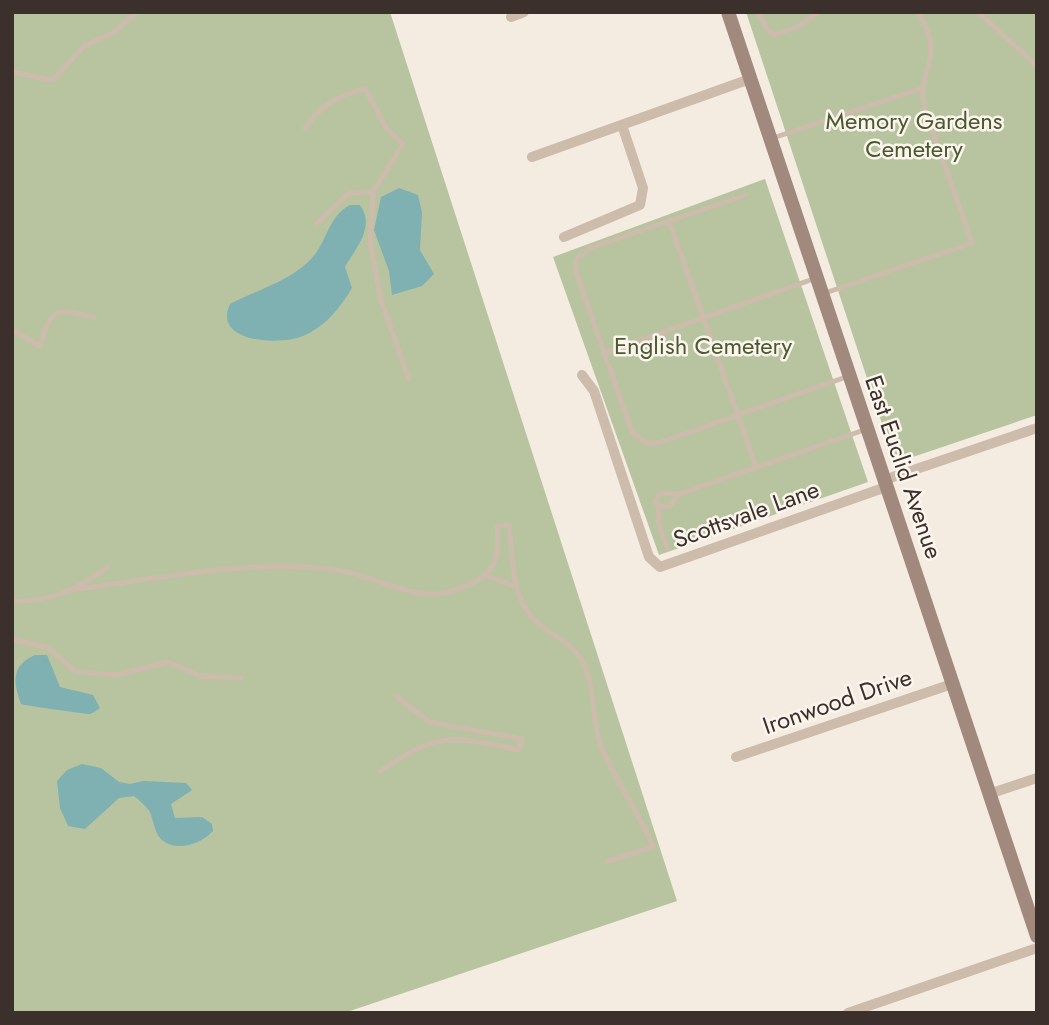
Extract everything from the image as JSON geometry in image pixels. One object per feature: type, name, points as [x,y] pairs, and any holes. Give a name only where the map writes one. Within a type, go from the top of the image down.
[{"type":"main road","name":"East Euclid Avenue","points":[[728,12],[1037,936]]},
{"type":"street","points":[[511,17],[524,12]]},
{"type":"street","points":[[532,157],[750,79]]},
{"type":"street","points":[[564,237],[640,205],[643,188],[622,125]]},
{"type":"street","name":"Scottsvale Lane","points":[[582,375],[594,391],[649,557],[660,567],[885,483]]},
{"type":"street","points":[[885,483],[1037,428]]},
{"type":"street","name":"Ironwood Drive","points":[[736,757],[953,684]]},
{"type":"street","points":[[989,794],[1037,778]]},
{"type":"street","points":[[848,1013],[1037,948]]},
{"type":"lane","points":[[12,72],[53,80],[84,46],[113,33],[136,12]]},
{"type":"lane","points":[[758,12],[766,29],[774,35],[798,27],[818,12]]},
{"type":"lane","points":[[822,294],[972,243],[928,119],[922,88],[931,61],[932,48],[918,12]]},
{"type":"lane","points":[[978,12],[1037,66]]},
{"type":"lane","points":[[305,128],[318,110],[334,97],[365,88],[386,128],[403,144],[373,192],[370,243],[381,300],[409,380]]},
{"type":"lane","points":[[770,139],[922,88]]},
{"type":"lane","points":[[317,223],[349,193],[373,192]]},
{"type":"lane","points":[[747,195],[583,251],[576,259],[576,272],[632,432],[646,443],[658,443],[849,376]]},
{"type":"lane","points":[[669,221],[756,467]]},
{"type":"lane","points":[[604,353],[816,278]]},
{"type":"lane","points":[[12,330],[40,346],[47,322],[53,313],[62,310],[94,317]]},
{"type":"lane","points":[[667,549],[658,522],[659,507],[655,501],[660,493],[679,494],[867,429]]},
{"type":"lane","points":[[659,507],[670,506],[679,494]]},
{"type":"lane","points":[[12,601],[30,602],[70,590],[263,566],[338,570],[433,595],[452,591],[485,575],[498,559],[496,526],[509,525],[514,586],[527,611],[539,624],[573,648],[583,663],[590,681],[600,745],[653,846],[608,861]]},
{"type":"lane","points":[[70,590],[108,566]]},
{"type":"lane","points":[[485,575],[514,586]]},
{"type":"lane","points":[[12,639],[48,648],[75,671],[116,676],[168,662],[200,676],[241,678]]},
{"type":"lane","points":[[380,771],[413,748],[451,737],[519,750],[522,738],[429,722],[396,695]]},
{"type":"green space","points":[[12,12],[390,12],[677,901],[344,1013],[12,1013]]},
{"type":"green space","name":"Memory Gardens Cemetery","points":[[746,12],[1037,12],[1037,415],[895,463]]},
{"type":"green space","name":"English Cemetery","points":[[765,179],[868,482],[659,555],[553,257]]},
{"type":"water","points":[[399,188],[418,195],[422,212],[420,250],[434,274],[422,286],[392,295],[389,271],[374,230],[381,197]]},
{"type":"water","points":[[350,205],[360,205],[366,221],[365,230],[345,267],[352,288],[332,316],[303,336],[279,341],[251,338],[230,326],[227,317],[230,304],[281,281],[308,262],[320,247],[336,217]]},
{"type":"water","points":[[35,655],[47,655],[60,687],[93,695],[100,708],[90,714],[21,704],[16,689],[16,675],[22,664]]},
{"type":"water","points":[[82,764],[101,768],[119,782],[186,783],[192,790],[171,804],[175,818],[202,817],[212,824],[213,831],[202,840],[188,845],[167,843],[157,833],[150,812],[134,796],[119,798],[85,829],[68,826],[60,808],[57,781],[67,770]]}]
